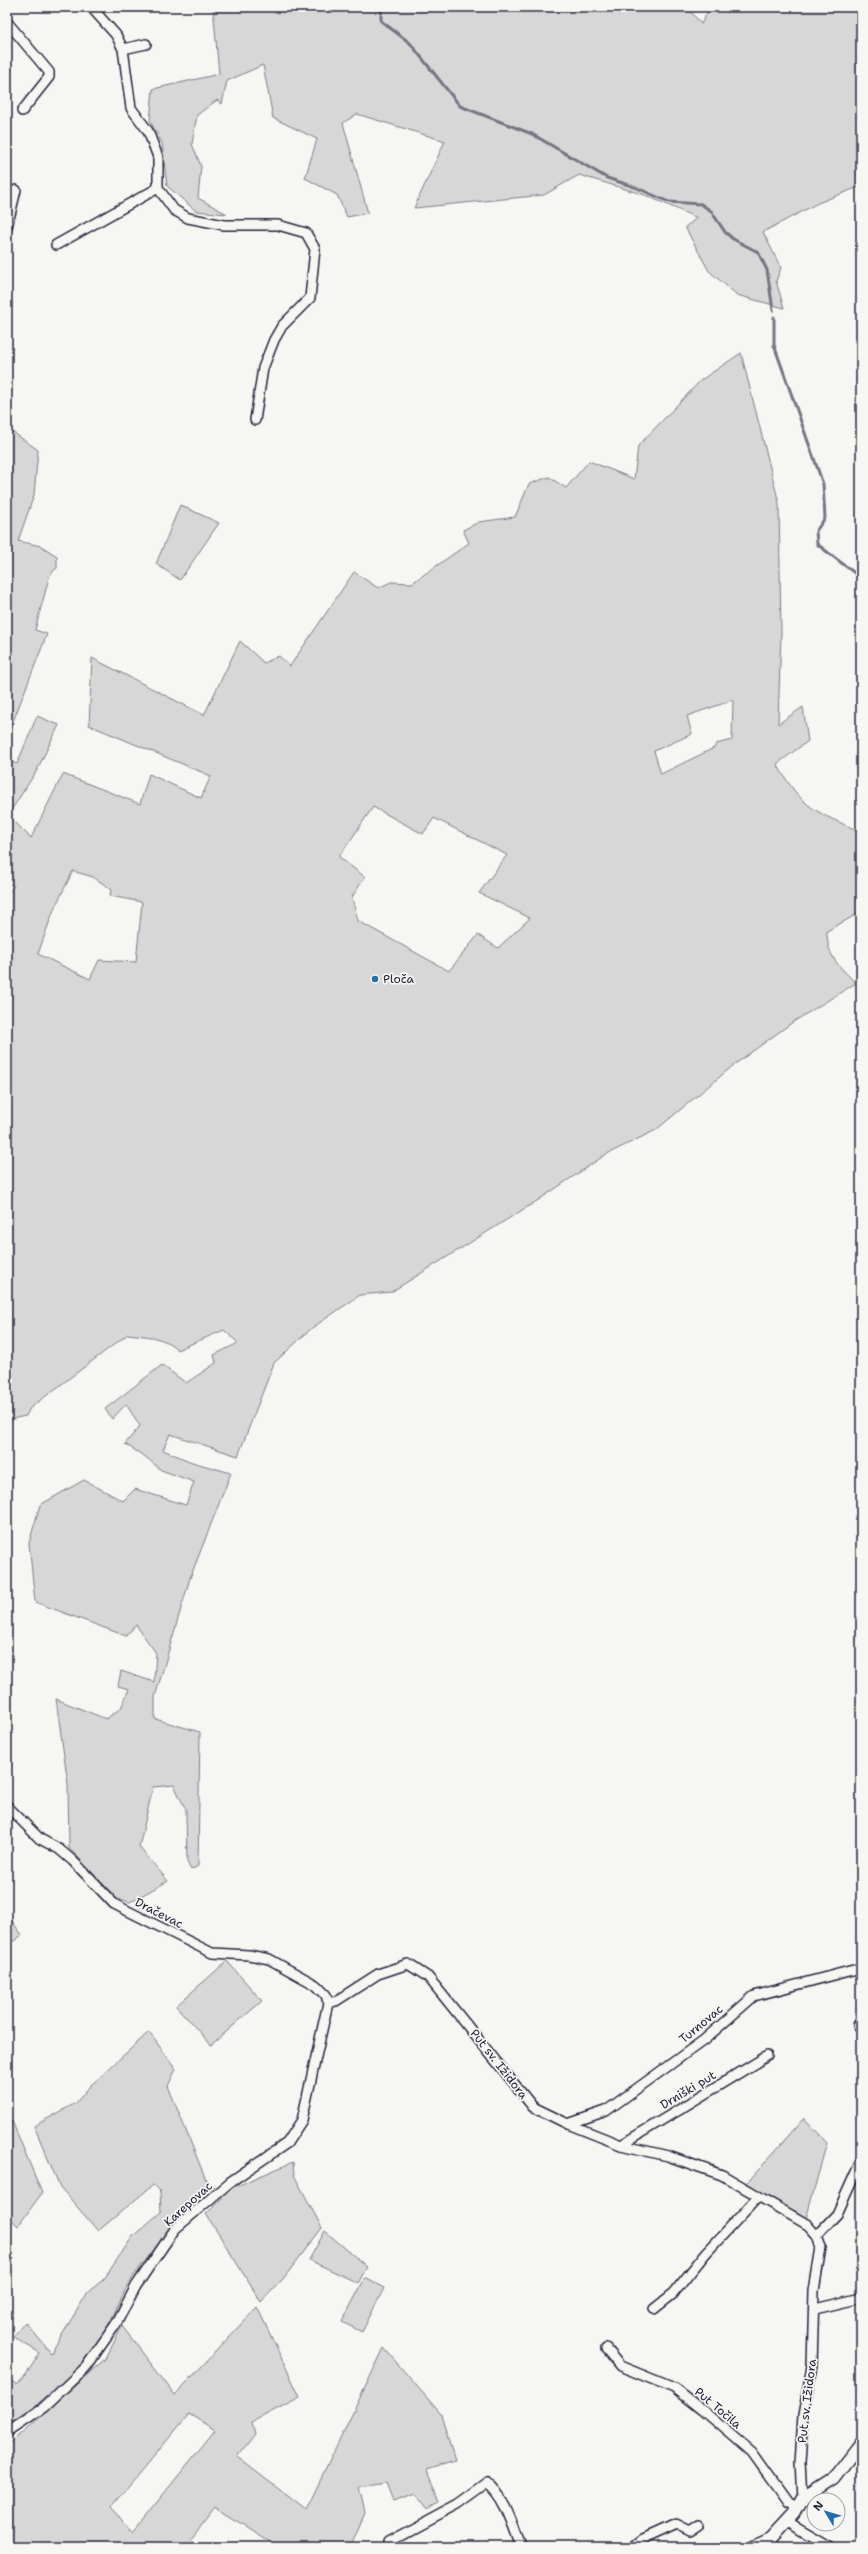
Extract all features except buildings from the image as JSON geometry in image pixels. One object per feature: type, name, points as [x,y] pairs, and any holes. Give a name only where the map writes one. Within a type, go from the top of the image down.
[{"type":"street","points":[[91,7],[116,34],[124,48],[126,81],[131,108],[148,131],[158,157],[158,188],[174,210],[188,218],[224,225],[278,226],[306,233],[315,249],[310,298],[282,326],[274,340],[263,368],[255,420]]},
{"type":"street","points":[[7,22],[49,72],[49,77],[22,111]]},
{"type":"street","points":[[124,48],[146,44]]},
{"type":"street","points":[[56,245],[158,188]]},
{"type":"street","points":[[7,226],[16,190]]},
{"type":"street","name":"Dračevac","points":[[7,1806],[40,1839],[59,1849],[73,1861],[114,1904],[212,1953],[249,1955],[269,1959],[316,1985],[327,1999]]},
{"type":"street","name":"Put sv. Ižidora","points":[[327,1999],[336,2001],[378,1974],[408,1964],[428,1977],[533,2106],[568,2124],[620,2145],[668,2156],[722,2175],[758,2198],[808,2225],[817,2234],[820,2247],[814,2291],[815,2309],[812,2366],[803,2416],[800,2463],[800,2503]]},
{"type":"street","name":"Turnovac","points":[[568,2124],[606,2111],[704,2040],[754,1996],[861,1968]]},
{"type":"street","name":"Karepovac","points":[[7,2432],[44,2407],[86,2368],[116,2324],[136,2286],[175,2229],[230,2182],[287,2142],[302,2120],[327,1999]]},
{"type":"street","name":"Drniški put","points":[[620,2145],[768,2056]]},
{"type":"street","points":[[817,2234],[837,2214],[861,2161]]},
{"type":"street","points":[[654,2309],[672,2294],[706,2252],[758,2198]]},
{"type":"street","points":[[815,2309],[861,2298]]},
{"type":"street","name":"Put Točila","points":[[606,2349],[620,2366],[674,2388],[702,2410],[752,2453],[788,2504],[800,2503]]},
{"type":"street","points":[[753,2547],[770,2539],[800,2503],[834,2478],[861,2442]]},
{"type":"street","points":[[389,2541],[458,2504],[487,2483],[495,2489],[505,2505],[518,2546]]},
{"type":"street","points":[[786,2521],[830,2547]]},
{"type":"street","points":[[634,2547],[643,2539],[676,2524],[690,2531],[699,2525]]},
{"type":"shaded area","points":[[213,7],[687,7],[701,24],[710,7],[861,7],[861,186],[818,203],[763,232],[781,268],[776,281],[784,308],[737,295],[709,271],[685,227],[697,218],[645,195],[579,175],[544,195],[414,208],[445,141],[357,114],[343,123],[368,213],[347,217],[337,195],[305,178],[317,139],[273,118],[263,65],[227,81],[222,104],[217,100],[197,115],[192,144],[201,166],[198,198],[227,214],[196,211],[167,186],[162,143],[150,121],[153,89],[219,74]]},
{"type":"shaded area","points":[[741,353],[779,503],[781,633],[778,724],[803,707],[808,741],[777,764],[786,779],[803,800],[821,813],[861,832],[861,912],[827,931],[831,954],[856,983],[793,1022],[735,1064],[656,1130],[605,1155],[540,1199],[391,1292],[360,1295],[312,1328],[274,1363],[238,1456],[170,1434],[163,1450],[192,1462],[231,1473],[190,1578],[155,1697],[155,1719],[200,1732],[198,1866],[191,1870],[187,1862],[186,1810],[174,1785],[153,1787],[139,1847],[168,1881],[130,1902],[117,1899],[69,1848],[68,1784],[56,1699],[106,1719],[121,1708],[129,1689],[118,1686],[121,1671],[154,1682],[156,1653],[136,1625],[126,1636],[35,1602],[29,1543],[40,1505],[84,1480],[123,1501],[135,1489],[186,1505],[194,1482],[161,1470],[147,1458],[125,1444],[140,1426],[126,1404],[112,1419],[105,1409],[162,1365],[186,1383],[216,1363],[214,1355],[238,1343],[224,1330],[177,1350],[168,1342],[128,1334],[30,1408],[26,1416],[16,1418],[7,1423],[7,895],[14,886],[7,882],[7,760],[17,764],[37,716],[59,725],[36,772],[8,815],[31,838],[63,774],[140,804],[149,774],[201,798],[211,776],[89,725],[92,658],[204,715],[240,641],[264,663],[279,656],[290,666],[354,572],[378,588],[391,582],[412,583],[469,543],[463,530],[479,522],[515,517],[529,484],[549,477],[566,488],[589,461],[634,479],[638,446],[701,380]],"holes":[[[733,700],[732,740],[716,744],[714,748],[661,774],[654,751],[692,734],[687,716]],[[373,807],[423,834],[434,818],[507,855],[479,893],[530,918],[498,948],[478,935],[449,971],[358,921],[352,897],[365,877],[339,857]],[[73,871],[93,877],[111,889],[110,896],[142,902],[136,962],[99,960],[90,979],[38,954],[54,909]]]},
{"type":"shaded area","points":[[7,428],[38,450],[34,495],[18,541],[41,546],[57,556],[57,568],[50,574],[35,630],[47,634],[7,737]]},
{"type":"shaded area","points":[[180,505],[219,523],[180,580],[156,564]]},
{"type":"shaded area","points":[[7,1914],[22,1935],[7,1946]]},
{"type":"shaded area","points":[[227,1961],[262,2001],[211,2045],[176,2006]]},
{"type":"shaded area","points":[[149,2032],[176,2069],[168,2086],[206,2180],[215,2188],[151,2253],[129,2283],[105,2331],[84,2360],[62,2384],[36,2405],[7,2425],[7,2379],[16,2384],[25,2376],[40,2353],[13,2337],[25,2322],[51,2353],[88,2292],[104,2279],[133,2236],[161,2212],[160,2192],[153,2185],[98,2231],[60,2187],[34,2126],[76,2103],[90,2086]]},
{"type":"shaded area","points":[[804,2118],[827,2142],[806,2219],[747,2183]]},
{"type":"shaded area","points":[[12,2121],[42,2193],[18,2226],[7,2215],[7,2124]]},
{"type":"shaded area","points":[[293,2162],[294,2175],[322,2228],[283,2279],[261,2302],[206,2214],[232,2188]]},
{"type":"shaded area","points":[[325,2231],[367,2267],[358,2283],[309,2260]]},
{"type":"shaded area","points":[[365,2278],[384,2288],[362,2332],[342,2322]]},
{"type":"shaded area","points":[[257,2307],[300,2397],[252,2422],[255,2434],[237,2457],[306,2510],[384,2348],[441,2414],[455,2461],[426,2470],[440,2501],[428,2509],[416,2494],[393,2502],[386,2484],[359,2488],[365,2513],[350,2547],[278,2547],[215,2507],[191,2538],[203,2547],[135,2547],[132,2544],[129,2547],[7,2547],[7,2444],[19,2436],[106,2358],[122,2326],[175,2395]],"holes":[[[189,2414],[215,2430],[133,2532],[111,2508]]]},
{"type":"waterway","points":[[381,7],[381,21],[410,43],[460,106],[532,134],[607,178],[635,187],[669,202],[701,204],[711,211],[725,232],[733,239],[758,252],[767,270],[773,310]]},
{"type":"waterway","points":[[774,317],[774,345],[823,484],[825,518],[816,531],[817,544],[861,578]]},
{"type":"place","name":"Ploča","points":[[375,979]]}]
